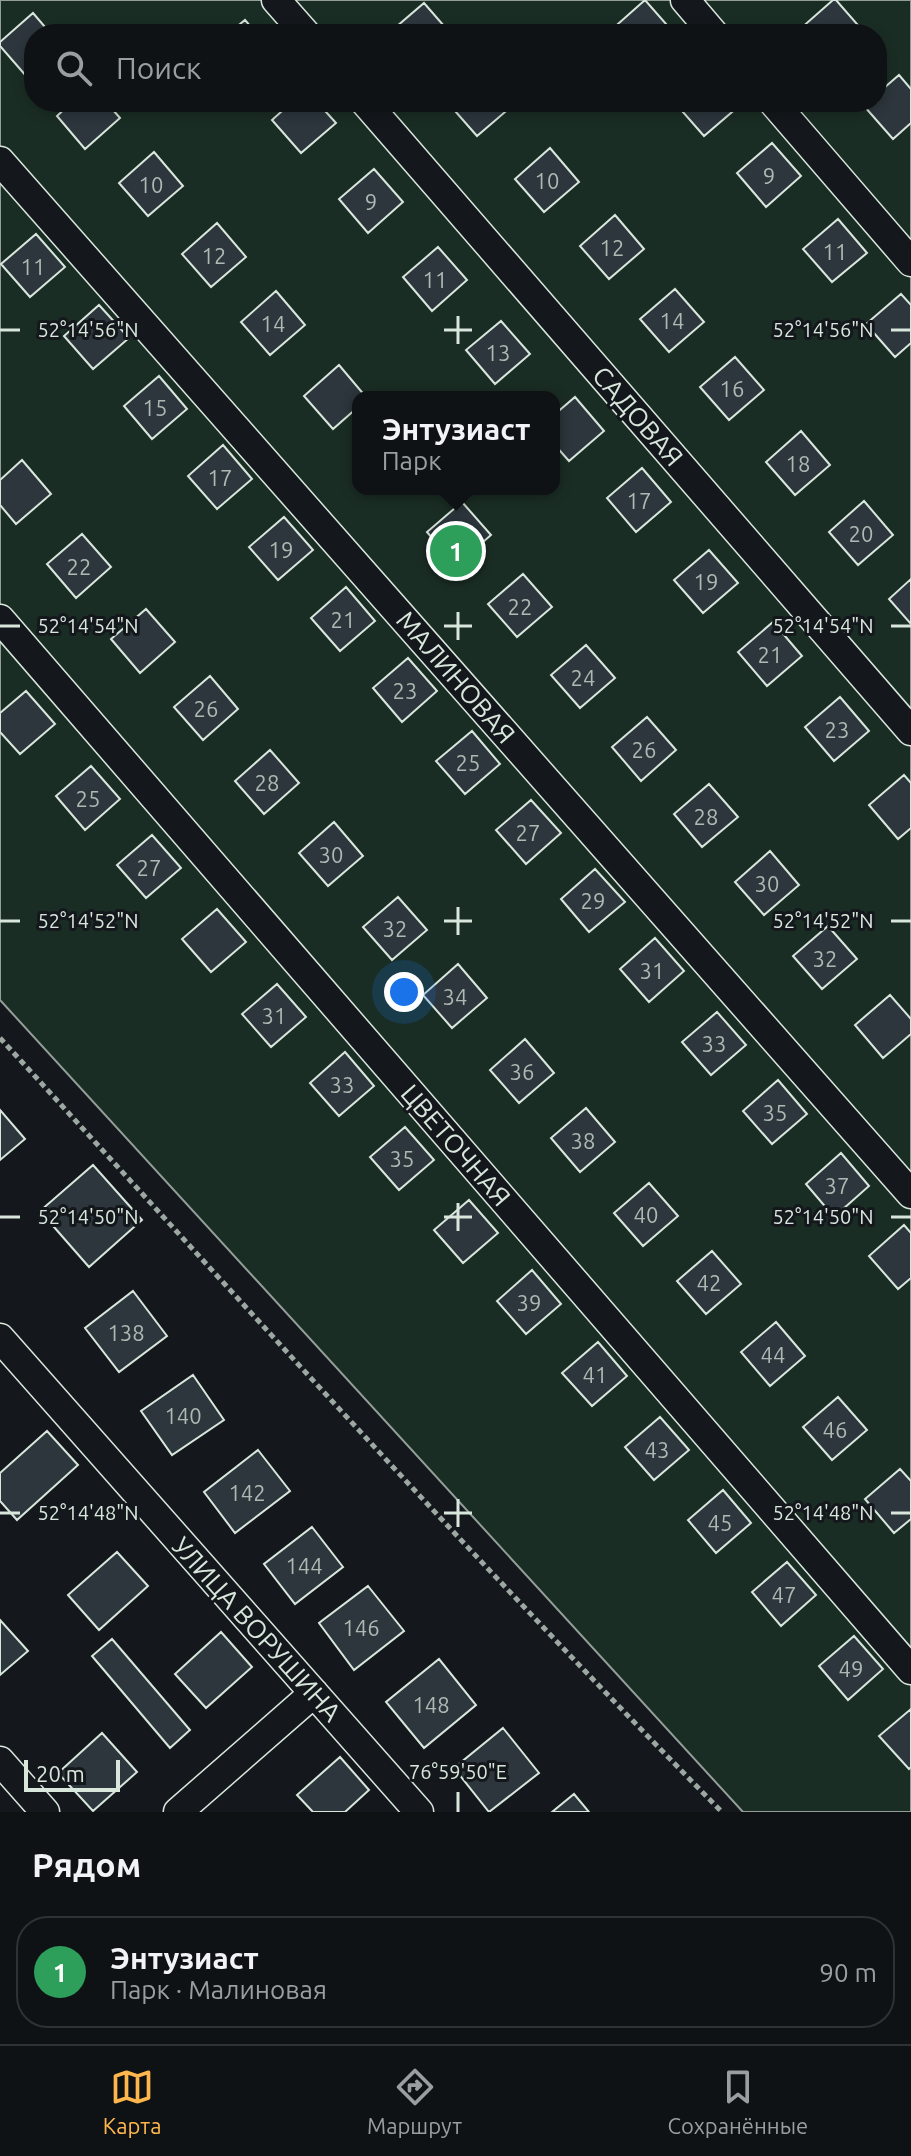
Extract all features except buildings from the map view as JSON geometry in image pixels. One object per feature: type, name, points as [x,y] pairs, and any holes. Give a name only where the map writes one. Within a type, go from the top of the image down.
[{"type":"street","points":[[276,0],[297,24]]},
{"type":"street","points":[[685,0],[705,24]]},
{"type":"street","name":"САДОВАЯ","points":[[374,112],[911,731]]},
{"type":"street","points":[[782,112],[911,262]]},
{"type":"street","name":"МАЛИНОВАЯ","points":[[0,161],[911,1194]]},
{"type":"street","name":"ЦВЕТОЧНАЯ","points":[[0,619],[911,1670]]},
{"type":"street","name":"УЛИЦА ВОРУШИНА","points":[[0,1338],[419,1812]]},
{"type":"street","points":[[178,1812],[314,1693]]},
{"type":"street","points":[[0,1761],[45,1812]]},
{"type":"path","points":[[0,1038],[630,1720],[722,1812]]},
{"type":"green space","points":[[0,0],[911,0],[911,1812],[743,1812],[0,1000]]},
{"type":"place","name":"Энтузиаст","points":[[456,551]]}]
